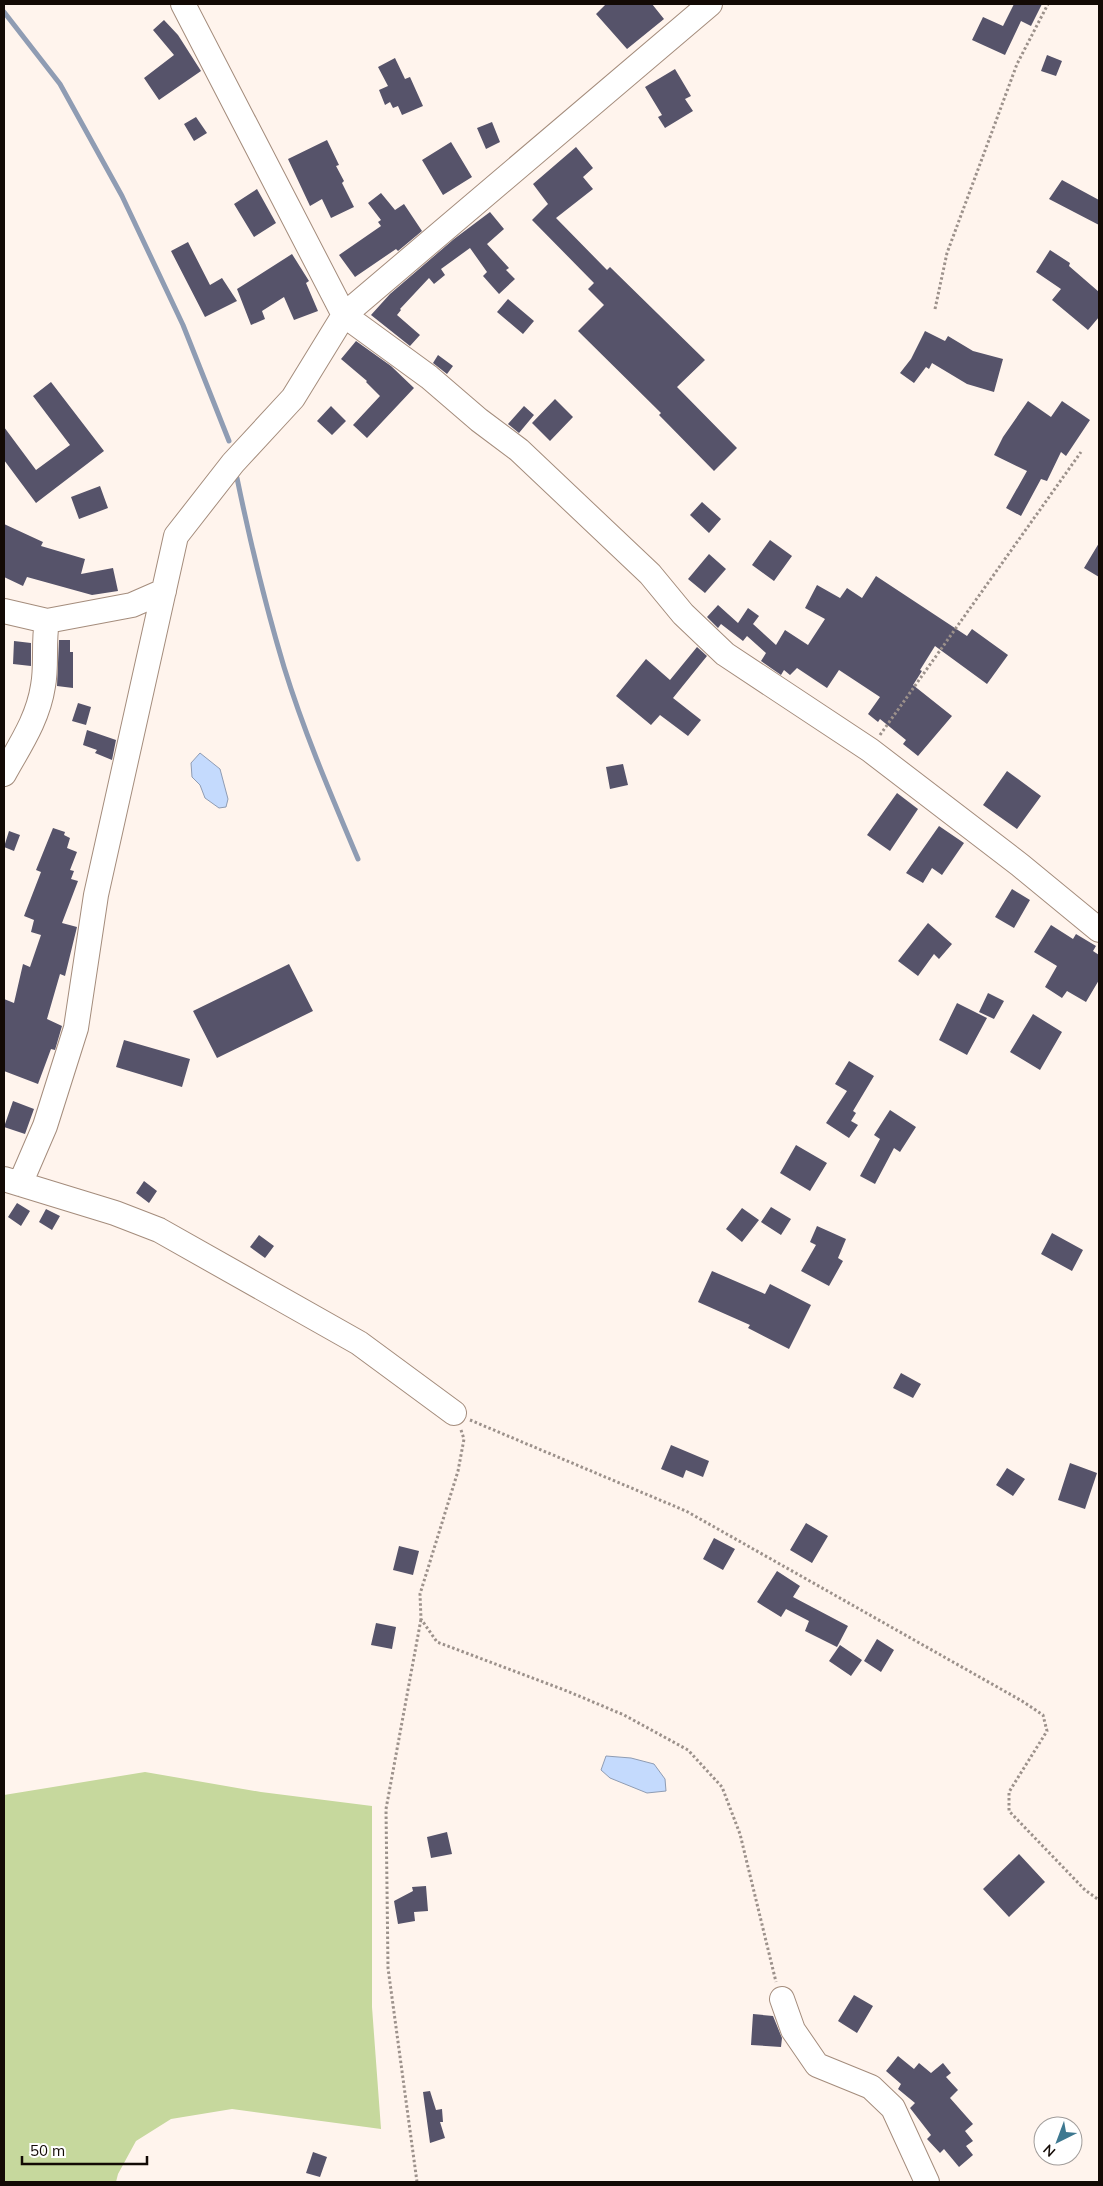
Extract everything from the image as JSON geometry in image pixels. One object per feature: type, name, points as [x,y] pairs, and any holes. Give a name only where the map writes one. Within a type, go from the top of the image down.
[{"type":"street","points":[[183,4],[344,315],[429,376],[479,420],[519,450],[650,574],[683,614],[725,654],[870,750],[1020,865],[1099,930]]},
{"type":"street","points":[[454,1413],[359,1343],[159,1230],[115,1213],[12,1181],[45,1126],[76,1028],[96,895],[176,536],[233,462],[293,398],[344,315],[710,4]]},
{"type":"street","points":[[4,614],[47,621],[132,605],[164,591]]},
{"type":"street","points":[[4,774],[20,743],[30,731],[41,697],[44,669],[44,637],[47,621]]},
{"type":"street","points":[[782,2000],[793,2030],[816,2065],[870,2087],[893,2108],[928,2182]]},
{"type":"path","points":[[935,309],[947,253],[1017,64],[1048,4]]},
{"type":"path","points":[[870,750],[1081,452]]},
{"type":"path","points":[[418,2182],[388,1968],[386,1809],[421,1619],[420,1594],[458,1471],[464,1439],[454,1413]]},
{"type":"path","points":[[454,1413],[686,1511],[1022,1701],[1043,1715],[1046,1731],[1009,1792],[1009,1811],[1085,1890],[1099,1900]]},
{"type":"path","points":[[421,1619],[437,1642],[567,1691],[624,1715],[688,1750],[722,1787],[740,1834],[768,1956],[782,2000]]},
{"type":"green space","points":[[145,1772],[261,1792],[372,1806],[372,2007],[381,2129],[232,2109],[171,2119],[136,2141],[118,2174],[116,2182],[4,2182],[4,1795]]},
{"type":"water","points":[[200,753],[220,769],[228,799],[226,807],[219,808],[205,798],[200,785],[192,777],[191,763]]},
{"type":"water","points":[[606,1756],[631,1758],[654,1764],[665,1779],[666,1791],[647,1793],[610,1778],[601,1770]]},
{"type":"building","points":[[606,4],[652,4],[664,19],[627,49],[596,14]]},
{"type":"building","points":[[1014,4],[1042,4],[1031,26],[1021,21],[1005,55],[972,40],[983,17],[1003,26]]},
{"type":"building","points":[[164,20],[178,35],[201,71],[159,100],[144,78],[174,55],[153,30]]},
{"type":"building","points":[[1047,55],[1062,61],[1056,76],[1041,71]]},
{"type":"building","points":[[395,58],[405,79],[410,77],[423,106],[402,115],[398,106],[393,108],[390,102],[385,105],[379,90],[388,86],[378,67]]},
{"type":"building","points":[[675,69],[691,96],[685,99],[693,111],[665,128],[658,117],[662,115],[645,87]]},
{"type":"building","points":[[196,117],[207,133],[194,141],[184,124]]},
{"type":"building","points":[[492,122],[500,142],[486,149],[477,128]]},
{"type":"building","points":[[327,140],[339,165],[336,166],[344,181],[342,183],[354,207],[331,218],[322,199],[310,206],[288,159]]},
{"type":"building","points":[[451,142],[472,177],[443,195],[422,160]]},
{"type":"building","points":[[576,147],[593,168],[583,177],[593,189],[556,218],[607,270],[610,267],[705,360],[677,387],[737,448],[714,471],[659,415],[661,413],[578,331],[604,305],[588,289],[594,283],[532,220],[548,204],[533,184]]},
{"type":"building","points":[[1062,180],[1099,200],[1099,225],[1049,199]]},
{"type":"building","points":[[257,189],[276,223],[254,237],[234,204]]},
{"type":"building","points":[[381,193],[395,210],[404,204],[422,231],[398,251],[396,249],[355,277],[339,255],[381,226],[378,222],[381,220],[368,203]]},
{"type":"building","points":[[490,212],[504,229],[487,244],[509,268],[506,270],[515,279],[499,294],[483,276],[487,272],[470,248],[441,269],[445,275],[434,284],[429,278],[400,309],[397,315],[420,335],[410,346],[371,315],[390,294],[454,239]]},
{"type":"building","points":[[188,242],[210,285],[222,278],[237,301],[205,317],[171,251]]},
{"type":"building","points":[[1050,250],[1070,263],[1069,266],[1099,292],[1099,317],[1088,330],[1052,300],[1061,289],[1036,272]]},
{"type":"building","points":[[292,254],[309,281],[306,283],[318,311],[294,320],[284,297],[262,311],[265,319],[251,325],[237,289]]},
{"type":"building","points":[[508,299],[534,321],[523,334],[497,312]]},
{"type":"building","points":[[925,331],[945,341],[948,336],[973,351],[1003,359],[994,392],[967,384],[932,363],[929,369],[926,367],[914,383],[900,373],[911,359]]},
{"type":"building","points":[[356,341],[391,366],[414,388],[367,438],[353,425],[380,396],[367,381],[341,359]]},
{"type":"building","points":[[438,355],[453,366],[447,374],[433,363]]},
{"type":"building","points":[[51,382],[104,451],[36,503],[4,460],[4,427],[36,470],[70,445],[33,396]]},
{"type":"building","points":[[555,399],[573,417],[550,441],[532,423]]},
{"type":"building","points":[[1028,401],[1051,417],[1062,401],[1090,420],[1066,456],[1061,452],[1047,481],[1041,479],[1021,516],[1006,508],[1027,471],[994,455],[1003,437]]},
{"type":"building","points":[[331,406],[346,421],[332,435],[317,421]]},
{"type":"building","points":[[524,406],[534,415],[519,433],[508,424]]},
{"type":"building","points":[[100,486],[108,508],[79,519],[71,497]]},
{"type":"building","points":[[702,502],[721,519],[709,533],[690,515]]},
{"type":"building","points":[[4,524],[43,542],[41,546],[85,559],[81,574],[113,568],[118,591],[92,595],[27,577],[23,586],[4,577]]},
{"type":"building","points":[[770,540],[792,556],[774,581],[752,565]]},
{"type":"building","points":[[1099,543],[1099,577],[1084,568]]},
{"type":"building","points":[[709,554],[726,569],[705,593],[688,579]]},
{"type":"building","points":[[876,576],[967,636],[972,629],[1008,655],[987,684],[935,646],[913,685],[952,716],[918,756],[903,744],[906,740],[880,719],[878,722],[868,714],[880,697],[839,670],[827,688],[797,668],[790,675],[784,670],[781,675],[761,661],[766,653],[747,636],[743,641],[721,624],[718,628],[707,617],[718,605],[738,623],[748,608],[759,616],[753,624],[776,645],[785,630],[808,645],[825,619],[805,608],[817,585],[840,598],[847,588],[862,598]]},
{"type":"building","points":[[59,640],[70,640],[70,652],[73,652],[73,688],[57,686]]},
{"type":"building","points":[[14,641],[31,643],[31,666],[13,664]]},
{"type":"building","points":[[697,647],[707,656],[673,698],[701,720],[688,736],[660,715],[651,725],[616,696],[646,659],[670,680]]},
{"type":"building","points":[[78,703],[91,707],[86,725],[72,721]]},
{"type":"building","points":[[87,730],[116,740],[112,760],[95,753],[97,750],[83,745]]},
{"type":"building","points":[[623,764],[628,785],[610,789],[606,767]]},
{"type":"building","points":[[1007,771],[1041,796],[1017,829],[983,805]]},
{"type":"building","points":[[897,793],[918,809],[890,851],[867,835]]},
{"type":"building","points":[[939,826],[964,843],[942,875],[932,868],[923,883],[906,873]]},
{"type":"building","points":[[53,828],[65,832],[64,835],[70,838],[67,848],[77,852],[70,870],[74,871],[71,879],[78,881],[62,923],[77,927],[65,976],[60,974],[47,1019],[62,1026],[55,1050],[51,1049],[38,1084],[4,1071],[4,999],[14,1003],[23,964],[30,967],[41,935],[31,932],[34,920],[24,916],[41,872],[36,870]]},
{"type":"building","points":[[9,831],[20,835],[14,851],[4,847]]},
{"type":"building","points":[[1012,889],[1030,900],[1014,928],[995,917]]},
{"type":"building","points":[[928,923],[952,944],[939,959],[934,954],[918,976],[898,961]]},
{"type":"building","points":[[1051,925],[1073,939],[1076,934],[1096,946],[1093,951],[1099,955],[1099,980],[1086,1002],[1067,991],[1062,998],[1045,987],[1057,966],[1034,952]]},
{"type":"building","points":[[289,964],[313,1011],[217,1058],[193,1011]]},
{"type":"building","points":[[988,993],[1004,1001],[994,1019],[979,1012]]},
{"type":"building","points":[[957,1003],[987,1018],[967,1055],[939,1040]]},
{"type":"building","points":[[1033,1014],[1062,1032],[1040,1070],[1010,1052]]},
{"type":"building","points":[[124,1040],[190,1059],[182,1087],[116,1067]]},
{"type":"building","points":[[849,1061],[874,1076],[853,1111],[856,1113],[851,1121],[858,1125],[849,1138],[826,1123],[847,1091],[835,1084]]},
{"type":"building","points":[[13,1101],[34,1109],[25,1134],[4,1127]]},
{"type":"building","points":[[890,1110],[916,1127],[900,1152],[894,1148],[875,1184],[860,1176],[880,1139],[874,1135]]},
{"type":"building","points":[[796,1145],[827,1163],[810,1191],[780,1173]]},
{"type":"building","points":[[144,1181],[157,1191],[149,1203],[136,1193]]},
{"type":"building","points":[[17,1203],[30,1211],[21,1226],[8,1217]]},
{"type":"building","points":[[771,1207],[791,1219],[781,1235],[761,1222]]},
{"type":"building","points":[[742,1208],[759,1220],[742,1242],[726,1229]]},
{"type":"building","points":[[46,1209],[60,1216],[52,1230],[39,1222]]},
{"type":"building","points":[[817,1226],[846,1239],[838,1258],[843,1261],[829,1286],[801,1271],[816,1245],[810,1242]]},
{"type":"building","points":[[1052,1233],[1083,1250],[1072,1271],[1041,1254]]},
{"type":"building","points":[[259,1235],[274,1246],[265,1258],[250,1247]]},
{"type":"building","points":[[712,1271],[765,1294],[770,1284],[811,1305],[789,1349],[748,1328],[750,1325],[698,1302]]},
{"type":"building","points":[[901,1373],[921,1384],[913,1398],[893,1388]]},
{"type":"building","points":[[671,1445],[709,1461],[703,1477],[686,1470],[683,1478],[661,1469]]},
{"type":"building","points":[[1070,1463],[1097,1473],[1085,1509],[1058,1500]]},
{"type":"building","points":[[1007,1468],[1025,1479],[1013,1496],[996,1485]]},
{"type":"building","points":[[806,1523],[828,1536],[812,1563],[790,1550]]},
{"type":"building","points":[[714,1538],[735,1549],[723,1570],[703,1559]]},
{"type":"building","points":[[399,1546],[419,1551],[413,1575],[393,1570]]},
{"type":"building","points":[[777,1571],[800,1586],[793,1597],[848,1626],[837,1647],[805,1631],[809,1621],[786,1609],[781,1617],[757,1602]]},
{"type":"building","points":[[376,1623],[396,1627],[392,1649],[371,1645]]},
{"type":"building","points":[[877,1639],[894,1650],[881,1672],[864,1661]]},
{"type":"building","points":[[840,1645],[862,1660],[851,1676],[829,1661]]},
{"type":"building","points":[[447,1832],[452,1854],[431,1858],[427,1837]]},
{"type":"building","points":[[1019,1854],[1045,1882],[1009,1917],[983,1889]]},
{"type":"building","points":[[426,1886],[428,1911],[414,1912],[415,1921],[398,1924],[394,1901],[413,1891],[412,1887]]},
{"type":"building","points":[[854,1995],[873,2006],[857,2033],[838,2021]]},
{"type":"building","points":[[753,2014],[773,2016],[782,2038],[781,2047],[751,2045]]},
{"type":"building","points":[[898,2056],[914,2069],[919,2063],[931,2073],[943,2063],[951,2073],[946,2077],[958,2090],[950,2098],[973,2124],[965,2131],[973,2141],[966,2146],[973,2155],[959,2167],[944,2149],[940,2153],[927,2139],[931,2135],[910,2108],[915,2103],[898,2089],[901,2084],[886,2071]]},
{"type":"building","points":[[430,2091],[436,2110],[442,2109],[443,2122],[440,2122],[445,2138],[430,2143],[423,2092]]},
{"type":"building","points":[[313,2152],[327,2157],[320,2177],[306,2173]]},
{"type":"waterway","points":[[4,12],[60,84],[122,196],[183,325],[229,441]]},
{"type":"waterway","points":[[237,478],[258,572],[284,667],[309,739],[358,859]]}]
